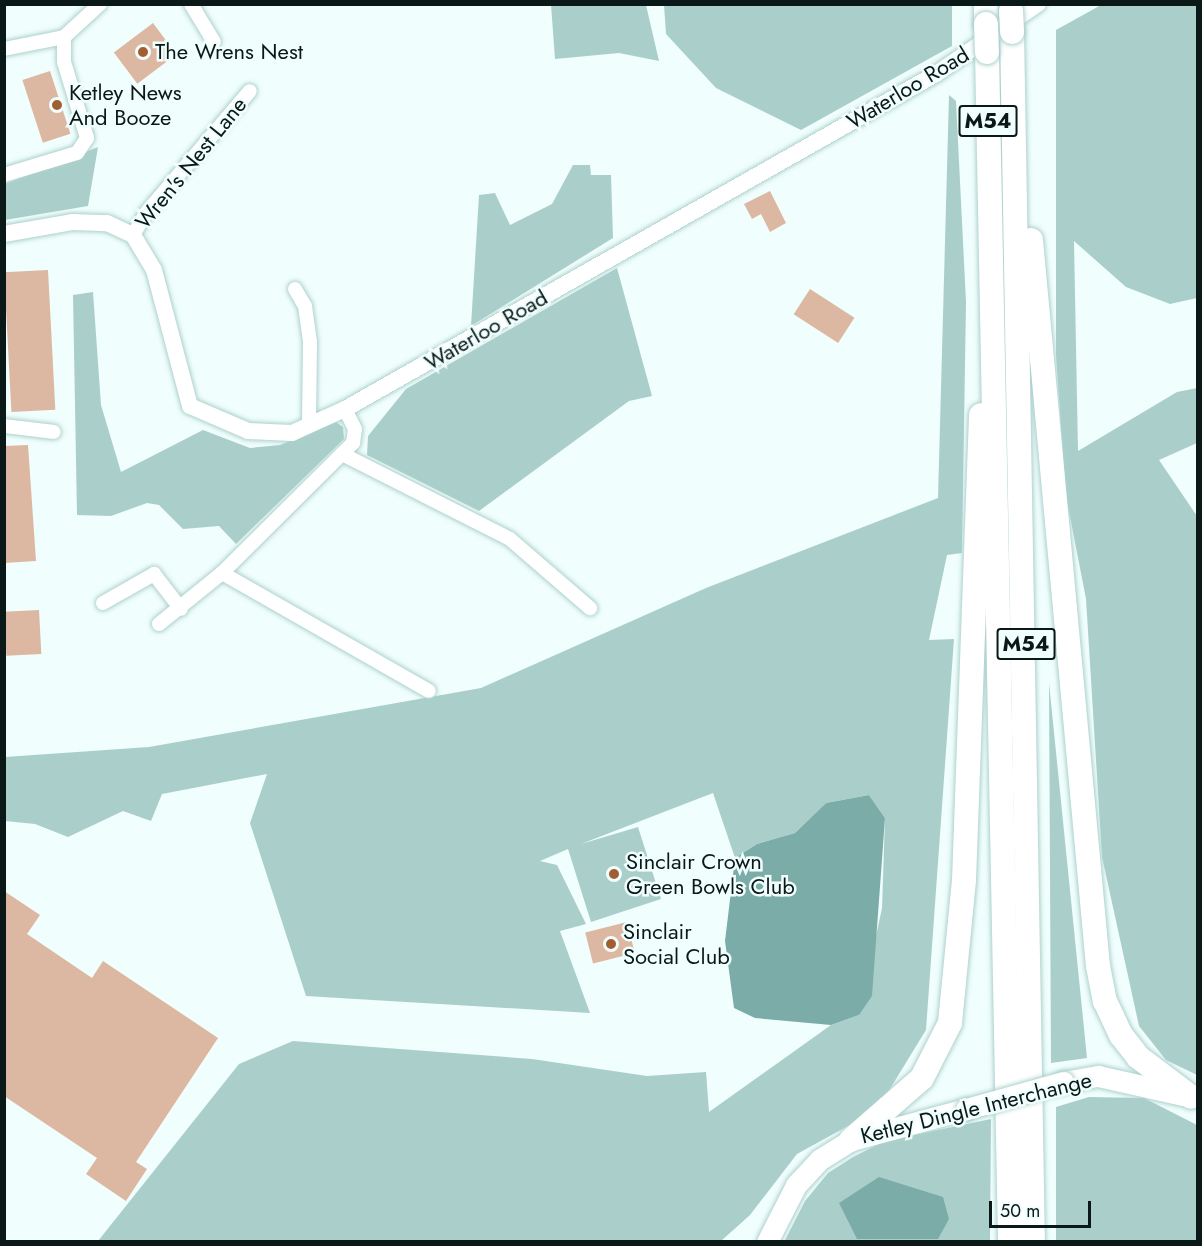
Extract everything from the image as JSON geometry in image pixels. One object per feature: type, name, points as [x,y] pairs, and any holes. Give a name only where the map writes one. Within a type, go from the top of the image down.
[{"type":"highway","name":"M54","points":[[986,14],[1010,1242]]},
{"type":"highway","name":"M54","points":[[1012,24],[1098,966],[1105,1001],[1121,1035],[1138,1057],[1194,1099]]},
{"type":"highway","name":"M54","points":[[1012,24],[1033,1242]]},
{"type":"highway","name":"M54","points":[[851,1140],[922,1078],[950,1023],[959,967],[990,190]]},
{"type":"main road","name":"Ketley Dingle Interchange","points":[[756,1242],[770,1234],[796,1185],[851,1140],[1064,1082],[1098,1076],[1148,1083],[1194,1099]]},
{"type":"street","points":[[191,4],[214,42]]},
{"type":"street","name":"Waterloo Road","points":[[133,235],[154,270],[190,406],[248,431],[292,433],[345,409],[936,74],[1038,4]]},
{"type":"street","points":[[4,50],[64,37],[97,6]]},
{"type":"street","points":[[4,175],[77,153],[87,138],[64,62],[64,37]]},
{"type":"street","name":"Wren's Nest Lane","points":[[133,235],[146,213],[250,91]]},
{"type":"street","points":[[4,234],[72,222],[107,223],[133,235]]},
{"type":"street","points":[[295,289],[305,306],[310,342],[309,425]]},
{"type":"street","points":[[159,624],[182,609],[222,573],[342,454],[357,436],[345,409]]},
{"type":"street","points":[[4,426],[54,432]]},
{"type":"street","points":[[342,454],[510,539],[590,608]]},
{"type":"street","points":[[222,573],[429,691]]},
{"type":"street","points":[[103,603],[154,574],[182,609]]},
{"type":"shaded area","points":[[551,5],[646,5],[659,61],[619,53],[555,59]]},
{"type":"shaded area","points":[[664,5],[952,5],[952,46],[801,130],[716,88],[666,34]]},
{"type":"shaded area","points":[[1101,5],[1197,5],[1197,298],[1170,304],[1126,287],[1074,241],[1078,451],[1177,392],[1197,388],[1197,443],[1159,460],[1197,516],[1197,1075],[1166,1060],[1139,1026],[1102,857],[1086,599],[1066,496],[1056,356],[1056,30]]},
{"type":"shaded area","points":[[949,95],[956,101],[966,302],[962,553],[947,555],[929,640],[954,639],[926,1030],[877,1110],[797,1154],[750,1215],[721,1241],[98,1241],[239,1064],[293,1041],[532,1059],[647,1076],[706,1072],[709,1112],[831,1025],[859,1015],[882,908],[885,818],[869,795],[826,803],[795,833],[757,844],[735,858],[713,793],[581,844],[638,827],[661,899],[591,922],[568,849],[540,861],[557,865],[586,924],[560,931],[590,1013],[306,996],[250,823],[267,774],[162,794],[151,821],[123,811],[68,837],[35,824],[5,821],[5,757],[149,747],[481,688],[706,588],[938,498]]},
{"type":"shaded area","points":[[98,147],[88,206],[5,220],[5,184]]},
{"type":"shaded area","points":[[573,165],[590,165],[591,175],[611,175],[613,238],[471,326],[479,195],[495,193],[510,225],[552,204]]},
{"type":"shaded area","points":[[617,268],[652,396],[629,401],[479,511],[367,455],[368,436],[406,389]]},
{"type":"shaded area","points":[[93,292],[101,405],[121,472],[203,430],[250,448],[280,445],[336,422],[343,427],[344,439],[236,544],[219,526],[183,529],[159,505],[147,503],[111,516],[77,515],[73,295]]},
{"type":"shaded area","points":[[1049,683],[1087,1058],[1051,1063]]},
{"type":"shaded area","points":[[869,795],[885,818],[872,996],[859,1015],[831,1025],[755,1018],[734,1008],[725,941],[735,858],[757,844],[795,833],[826,803]]},
{"type":"shaded area","points":[[1089,1097],[1144,1098],[1197,1125],[1197,1241],[1056,1241],[1056,1107]]},
{"type":"shaded area","points":[[991,1119],[990,1241],[784,1242],[805,1201],[828,1173],[853,1157],[885,1141]]},
{"type":"shaded area","points":[[879,1177],[943,1197],[949,1219],[938,1239],[857,1239],[839,1203]]},
{"type":"building","points":[[153,23],[176,54],[137,84],[114,52]]},
{"type":"building","points":[[50,71],[70,134],[43,143],[22,80]]},
{"type":"building","points":[[770,191],[786,223],[770,232],[761,214],[752,219],[744,204]]},
{"type":"building","points":[[48,270],[55,410],[11,412],[4,272]]},
{"type":"building","points":[[810,289],[854,318],[838,343],[794,314]]},
{"type":"building","points":[[28,445],[36,561],[4,563],[4,446]]},
{"type":"building","points":[[39,610],[41,654],[6,656],[4,612]]},
{"type":"building","points":[[4,891],[40,915],[27,934],[92,978],[103,961],[218,1038],[136,1162],[147,1169],[126,1201],[86,1174],[97,1158],[4,1096]]},
{"type":"building","name":"Sinclair Social Club","points":[[627,922],[635,953],[593,963],[585,932]]},
{"type":"place","name":"The Wrens Nest","points":[[143,52]]},
{"type":"place","name":"Ketley News And Booze","points":[[57,105]]},
{"type":"place","name":"Sinclair Crown Green Bowls Club","points":[[614,874]]},
{"type":"place","name":"Sinclair Social Club","points":[[611,944]]}]
